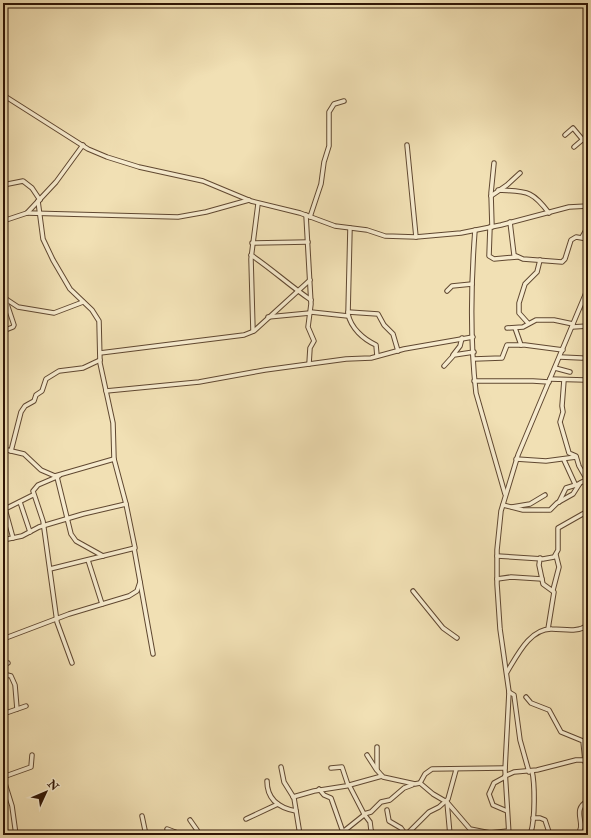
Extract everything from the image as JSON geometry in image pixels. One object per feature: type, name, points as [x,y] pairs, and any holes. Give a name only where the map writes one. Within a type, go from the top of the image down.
[{"type":"street","points":[[3,95],[82,145],[107,157],[139,167],[203,181],[258,204],[308,216],[335,226],[367,230],[385,236],[416,237],[491,227],[569,207],[588,208],[586,230],[582,237]]},
{"type":"street","points":[[309,364],[310,348],[314,341],[308,327],[311,300],[308,216],[321,184],[324,162],[329,146],[330,109],[334,104],[344,101]]},
{"type":"street","points":[[565,135],[573,128],[583,140]]},
{"type":"street","points":[[574,147],[588,135]]},
{"type":"street","points":[[27,213],[56,182],[82,145]]},
{"type":"street","points":[[407,145],[416,237]]},
{"type":"street","points":[[494,164],[491,196],[489,256],[494,259],[517,257],[564,261],[571,240],[582,237],[588,239]]},
{"type":"street","points":[[491,196],[507,185],[520,173]]},
{"type":"street","points":[[3,185],[25,182],[32,188],[39,201],[39,214],[43,239],[53,260],[70,289],[92,310],[99,321],[100,360],[114,431],[114,459],[126,504],[153,654]]},
{"type":"street","points":[[498,190],[519,191],[536,196],[549,213]]},
{"type":"street","points":[[3,221],[27,213],[178,217],[206,212],[248,200]]},
{"type":"street","points":[[253,331],[251,255],[258,204]]},
{"type":"street","points":[[510,222],[514,255],[517,257]]},
{"type":"street","points":[[350,228],[348,314],[351,325],[370,342],[376,345],[377,356]]},
{"type":"street","points":[[475,230],[472,284],[474,381],[476,393],[505,495]]},
{"type":"street","points":[[252,243],[308,242]]},
{"type":"street","points":[[251,255],[269,266],[298,292],[311,300]]},
{"type":"street","points":[[528,323],[520,313],[519,303],[525,284],[536,274],[540,260]]},
{"type":"street","points":[[100,353],[244,335],[253,331],[310,280]]},
{"type":"street","points":[[446,291],[452,286],[472,284]]},
{"type":"street","points":[[509,833],[505,768],[509,692],[500,629],[497,579],[497,556],[503,505],[516,459],[588,288]]},
{"type":"street","points":[[4,298],[22,308],[32,308],[54,313],[83,302]]},
{"type":"street","points":[[3,331],[14,325],[4,298]]},
{"type":"street","points":[[507,328],[515,328],[536,320],[554,320],[587,328],[587,315],[584,299]]},
{"type":"street","points":[[268,317],[310,312],[378,314],[384,325],[393,334],[398,351]]},
{"type":"street","points":[[515,328],[521,345]]},
{"type":"street","points":[[106,390],[199,382],[264,370],[377,356],[473,337]]},
{"type":"street","points":[[444,366],[460,346],[462,338]]},
{"type":"street","points":[[474,359],[502,358],[506,346],[521,345],[563,350]]},
{"type":"street","points":[[453,356],[474,352]]},
{"type":"street","points":[[560,357],[582,358]]},
{"type":"street","points":[[11,450],[15,430],[23,407],[34,401],[36,394],[42,391],[46,378],[59,371],[84,368],[100,360]]},
{"type":"street","points":[[555,368],[570,372]]},
{"type":"street","points":[[474,381],[585,380],[588,377]]},
{"type":"street","points":[[559,502],[564,490],[587,480],[576,457],[569,453],[560,422],[563,412],[564,380]]},
{"type":"street","points":[[4,449],[18,451],[27,456],[41,470],[53,476],[58,476]]},
{"type":"street","points":[[516,459],[546,461],[564,460],[576,457]]},
{"type":"street","points":[[72,663],[57,620],[43,526],[33,495],[35,487],[58,476],[114,459]]},
{"type":"street","points":[[564,460],[577,484]]},
{"type":"street","points":[[58,476],[71,534],[76,541],[103,556]]},
{"type":"street","points":[[503,505],[523,510],[550,510],[559,502],[573,494],[577,484]]},
{"type":"street","points":[[13,538],[4,509],[33,495]]},
{"type":"street","points":[[511,508],[530,504],[545,495]]},
{"type":"street","points":[[20,502],[30,532]]},
{"type":"street","points":[[3,540],[100,509],[126,504]]},
{"type":"street","points":[[548,629],[554,594],[553,590],[559,567],[556,555],[558,550],[558,528],[588,512]]},
{"type":"street","points":[[50,569],[134,548]]},
{"type":"street","points":[[497,556],[549,558],[556,555]]},
{"type":"street","points":[[540,558],[542,579],[545,587],[553,590]]},
{"type":"street","points":[[88,560],[102,604]]},
{"type":"street","points":[[497,579],[511,577],[542,579]]},
{"type":"street","points":[[3,639],[134,593],[140,582]]},
{"type":"street","points":[[413,591],[443,628],[457,638]]},
{"type":"street","points":[[507,672],[528,640],[534,635],[548,629],[574,630],[588,625]]},
{"type":"street","points":[[3,664],[8,663]]},
{"type":"street","points":[[3,674],[11,676],[15,685],[17,709]]},
{"type":"street","points":[[509,692],[514,695],[520,740],[535,785],[531,832],[527,835]]},
{"type":"street","points":[[526,697],[532,703],[549,710],[561,732],[583,741],[586,752],[585,761],[588,765]]},
{"type":"street","points":[[3,714],[26,706]]},
{"type":"street","points":[[377,748],[377,770]]},
{"type":"street","points":[[367,755],[382,776]]},
{"type":"street","points":[[16,835],[12,806],[3,778],[32,768],[32,756]]},
{"type":"street","points":[[507,811],[493,805],[489,794],[494,783],[514,772],[531,771],[576,760],[585,761]]},
{"type":"street","points":[[281,768],[284,782],[293,797],[300,835]]},
{"type":"street","points":[[332,768],[342,768],[364,814],[370,822],[371,830],[374,835]]},
{"type":"street","points":[[319,790],[324,795],[331,798],[342,834],[364,814],[371,812],[381,802],[390,800],[407,786],[420,783],[425,774],[432,769],[456,770],[505,768]]},
{"type":"street","points":[[387,810],[390,821],[401,828],[406,835],[429,812],[446,801],[450,793],[456,770]]},
{"type":"street","points":[[293,797],[382,776],[415,784]]},
{"type":"street","points":[[267,781],[268,794],[278,804],[296,811]]},
{"type":"street","points":[[402,789],[404,782]]},
{"type":"street","points":[[420,783],[433,794],[446,801],[470,829],[490,833],[509,833],[518,835]]},
{"type":"street","points":[[446,801],[450,835]]},
{"type":"street","points":[[579,834],[579,809],[583,803],[588,801]]},
{"type":"street","points":[[246,819],[278,804]]},
{"type":"street","points":[[142,816],[146,835]]},
{"type":"street","points":[[533,818],[545,820],[550,835]]},
{"type":"street","points":[[190,820],[199,835]]},
{"type":"street","points":[[167,829],[183,835]]}]
